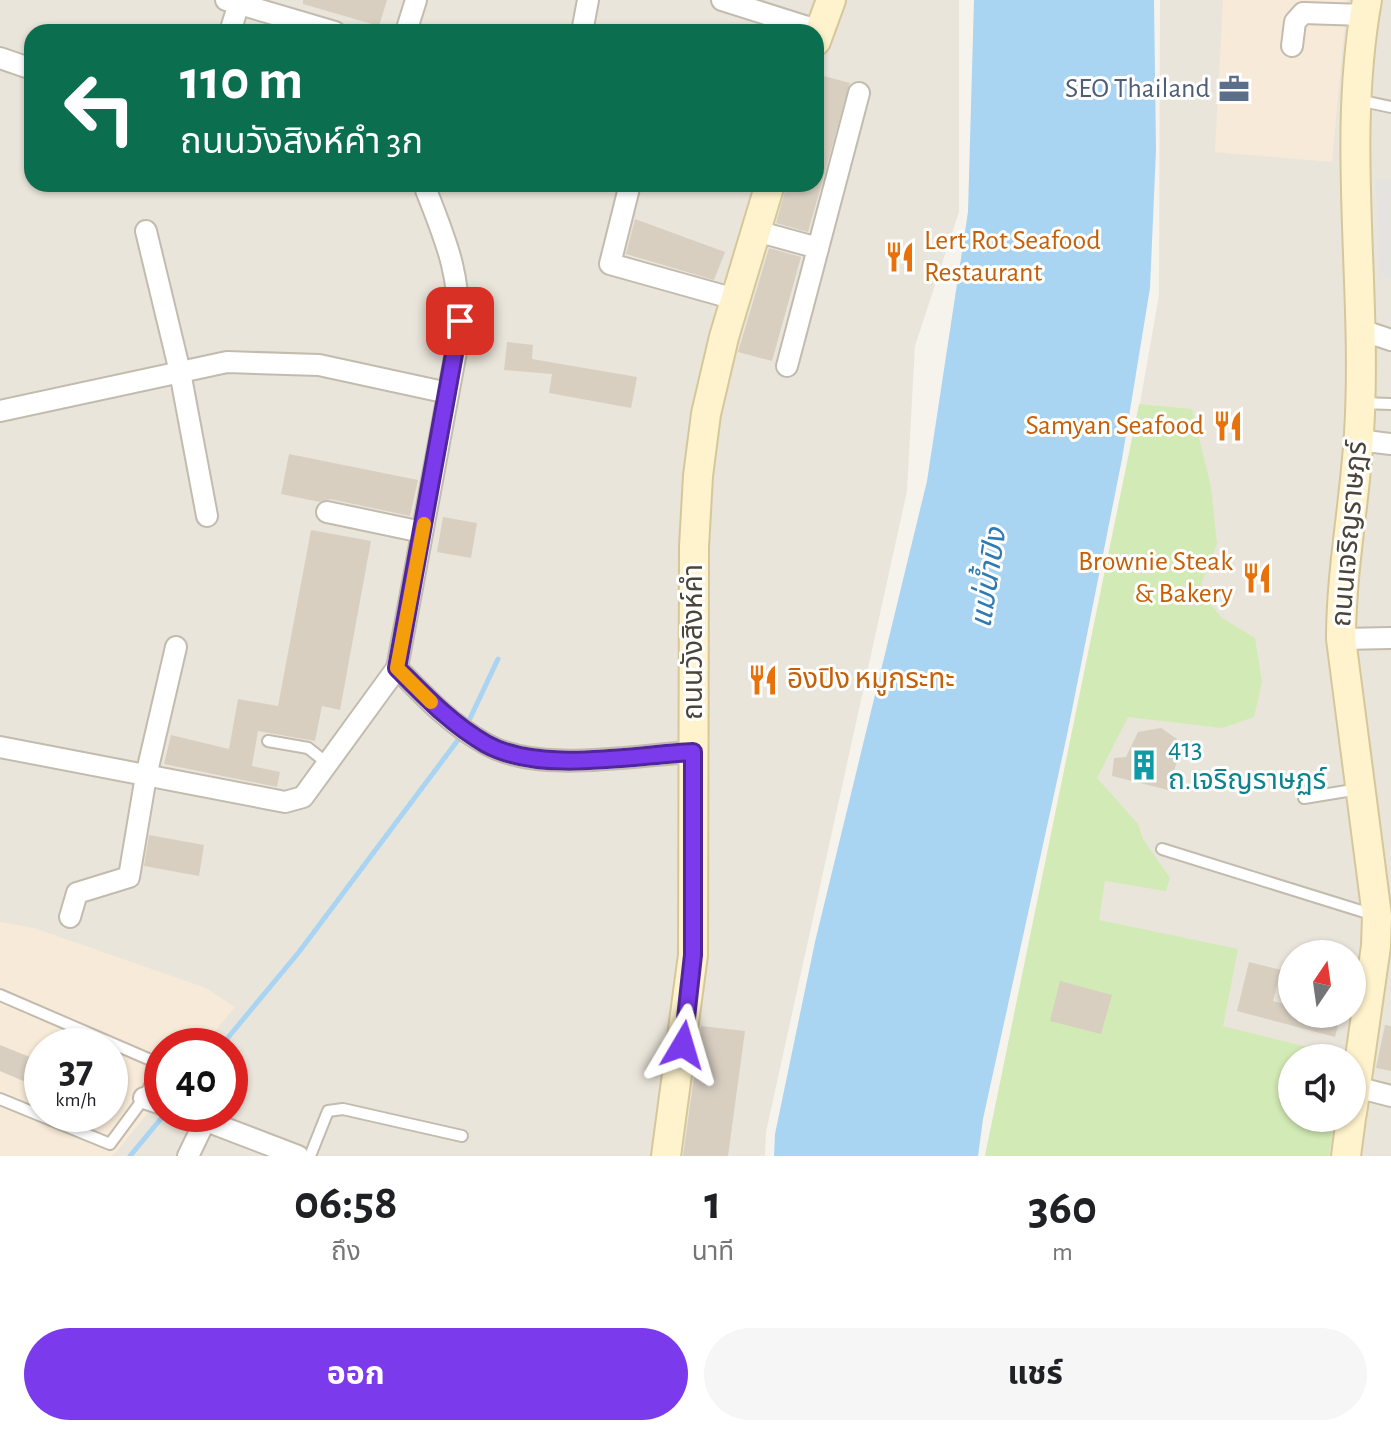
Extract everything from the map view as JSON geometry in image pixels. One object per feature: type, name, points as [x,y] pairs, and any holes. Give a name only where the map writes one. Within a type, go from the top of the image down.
[{"type":"main road","points":[[822,24],[831,0]]},
{"type":"main road","name":"ถนนเจริญราษฎร์","points":[[1365,1044],[1384,948],[1377,916],[1341,639],[1341,594],[1358,440],[1357,100],[1366,8]]},
{"type":"main road","name":"ถนนวังสิงห์คำ","points":[[666,1156],[693,955],[698,476],[706,414],[735,299],[768,192]]},
{"type":"main road","name":"ถนนเจริญราษฎร์","points":[[1346,1156],[1349,1132]]},
{"type":"street","points":[[408,24],[416,0]]},
{"type":"street","points":[[584,24],[588,0]]},
{"type":"street","points":[[722,0],[786,24]]},
{"type":"street","points":[[231,24],[235,1],[309,24]]},
{"type":"street","points":[[1292,46],[1295,22],[1303,13],[1366,8]]},
{"type":"street","points":[[0,58],[24,66]]},
{"type":"street","points":[[787,366],[859,93]]},
{"type":"street","points":[[1,753],[285,802],[303,797],[397,668],[458,341],[461,301],[454,258],[427,192]]},
{"type":"street","points":[[628,192],[610,264],[735,299]]},
{"type":"street","points":[[146,231],[180,372],[207,516]]},
{"type":"street","points":[[756,231],[818,248]]},
{"type":"street","points":[[1358,329],[1391,340]]},
{"type":"street","points":[[0,411],[227,362],[319,365],[448,393]]},
{"type":"street","points":[[1358,440],[1391,444]]},
{"type":"street","points":[[327,512],[422,532]]},
{"type":"street","points":[[1341,639],[1391,638]]},
{"type":"street","points":[[70,917],[77,893],[129,877],[146,776],[176,647]]},
{"type":"street","points":[[397,668],[453,723],[488,745],[519,756],[560,760],[693,752]]},
{"type":"street","points":[[1366,1103],[1391,1096]]},
{"type":"street","points":[[188,1156],[193,1132]]},
{"type":"street","points":[[236,1132],[298,1155]]},
{"type":"lane","points":[[1357,100],[1391,107]]},
{"type":"lane","points":[[1359,402],[1391,404]]},
{"type":"lane","points":[[268,741],[308,748],[327,763]]},
{"type":"lane","points":[[1304,798],[1361,789]]},
{"type":"lane","points":[[1162,849],[1377,916]]},
{"type":"lane","points":[[0,995],[144,1057]]},
{"type":"lane","points":[[0,1099],[110,1144],[144,1110]]},
{"type":"lane","points":[[298,1155],[328,1111],[343,1109],[462,1136]]},
{"type":"shaded area","points":[[0,0],[959,0],[959,212],[915,346],[907,491],[766,1132],[765,1156],[0,1156]]},
{"type":"shaded area","points":[[1160,0],[1391,0],[1391,1156],[985,1156],[1130,460],[1159,295]]},
{"type":"shaded area","points":[[1223,0],[1347,0],[1332,162],[1215,152]]},
{"type":"shaded area","points":[[1376,179],[1391,179],[1391,279],[1379,279]]},
{"type":"shaded area","points":[[0,922],[34,928],[206,988],[235,1007],[218,1028],[144,1028],[144,1118],[113,1156],[0,1156]]},
{"type":"green space","points":[[1139,404],[1192,409],[1211,487],[1217,544],[1199,590],[1222,618],[1255,638],[1262,682],[1254,717],[1222,728],[1128,717],[1097,778],[1138,824],[1143,839],[1170,878],[1166,891],[1105,881],[1099,920],[1238,949],[1223,1026],[1294,1044],[1278,1044],[1278,1132],[1333,1132],[1329,1156],[985,1156]]},
{"type":"water","name":"แม่น้ำปิง","points":[[974,0],[1154,0],[1156,150],[1150,288],[1122,459],[1067,735],[983,1119],[978,1156],[774,1156],[775,1134],[815,942],[927,481],[968,212]]},
{"type":"building","points":[[303,0],[387,0],[380,24],[303,4]]},
{"type":"building","points":[[824,76],[850,83],[824,175]]},
{"type":"building","points":[[785,192],[819,192],[808,232],[776,223]]},
{"type":"building","points":[[635,219],[725,252],[714,280],[626,254]]},
{"type":"building","points":[[769,248],[801,257],[772,361],[738,352]]},
{"type":"building","points":[[507,342],[533,345],[532,359],[637,377],[631,408],[549,393],[552,374],[504,370]]},
{"type":"building","points":[[289,454],[418,480],[410,516],[330,499],[320,502],[281,494]]},
{"type":"building","points":[[443,517],[477,523],[471,558],[437,552]]},
{"type":"building","points":[[311,530],[371,541],[340,710],[322,706],[315,741],[258,731],[252,766],[280,772],[277,787],[164,764],[171,735],[229,749],[238,699],[278,706]]},
{"type":"building","name":"413 ถ.เจริญราษฏร์","points":[[1161,728],[1177,739],[1172,754],[1178,758],[1168,790],[1112,776],[1114,758],[1126,757],[1138,732]]},
{"type":"building","points":[[149,835],[204,845],[199,876],[144,866]]},
{"type":"building","points":[[1249,962],[1278,969],[1273,1001],[1278,1002],[1278,1022],[1237,1011]]},
{"type":"building","points":[[1060,981],[1112,995],[1101,1034],[1050,1021]]},
{"type":"building","points":[[1385,1025],[1391,1026],[1391,1071],[1376,1068]]},
{"type":"building","points":[[701,1026],[745,1031],[728,1156],[683,1156]]},
{"type":"building","points":[[1301,1028],[1337,1028],[1335,1037]]},
{"type":"building","points":[[0,1045],[24,1055],[24,1081],[0,1071]]},
{"type":"waterway","points":[[466,727],[498,659]]},
{"type":"waterway","points":[[236,1028],[299,952],[461,736]]},
{"type":"waterway","points":[[130,1156],[150,1132]]},
{"type":"slow traffic","points":[[424,524],[397,668],[431,702]]},
{"type":"place","name":"SEO Thailand","points":[[1234,89]]},
{"type":"place","name":"Lert Rot Seafood Restaurant","points":[[900,257]]},
{"type":"place","name":"Samyan Seafood","points":[[1228,426]]},
{"type":"place","name":"Brownie Steak & Bakery","points":[[1257,578]]},
{"type":"place","name":"อิงปิง หมูกระทะ","points":[[763,680]]},
{"type":"place","name":"413 ถ.เจริญราษฏร์","points":[[1144,765]]},
{"type":"route","points":[[460,321],[397,668],[453,723],[488,745],[519,756],[560,760],[693,752],[693,955],[683,1045]]}]
